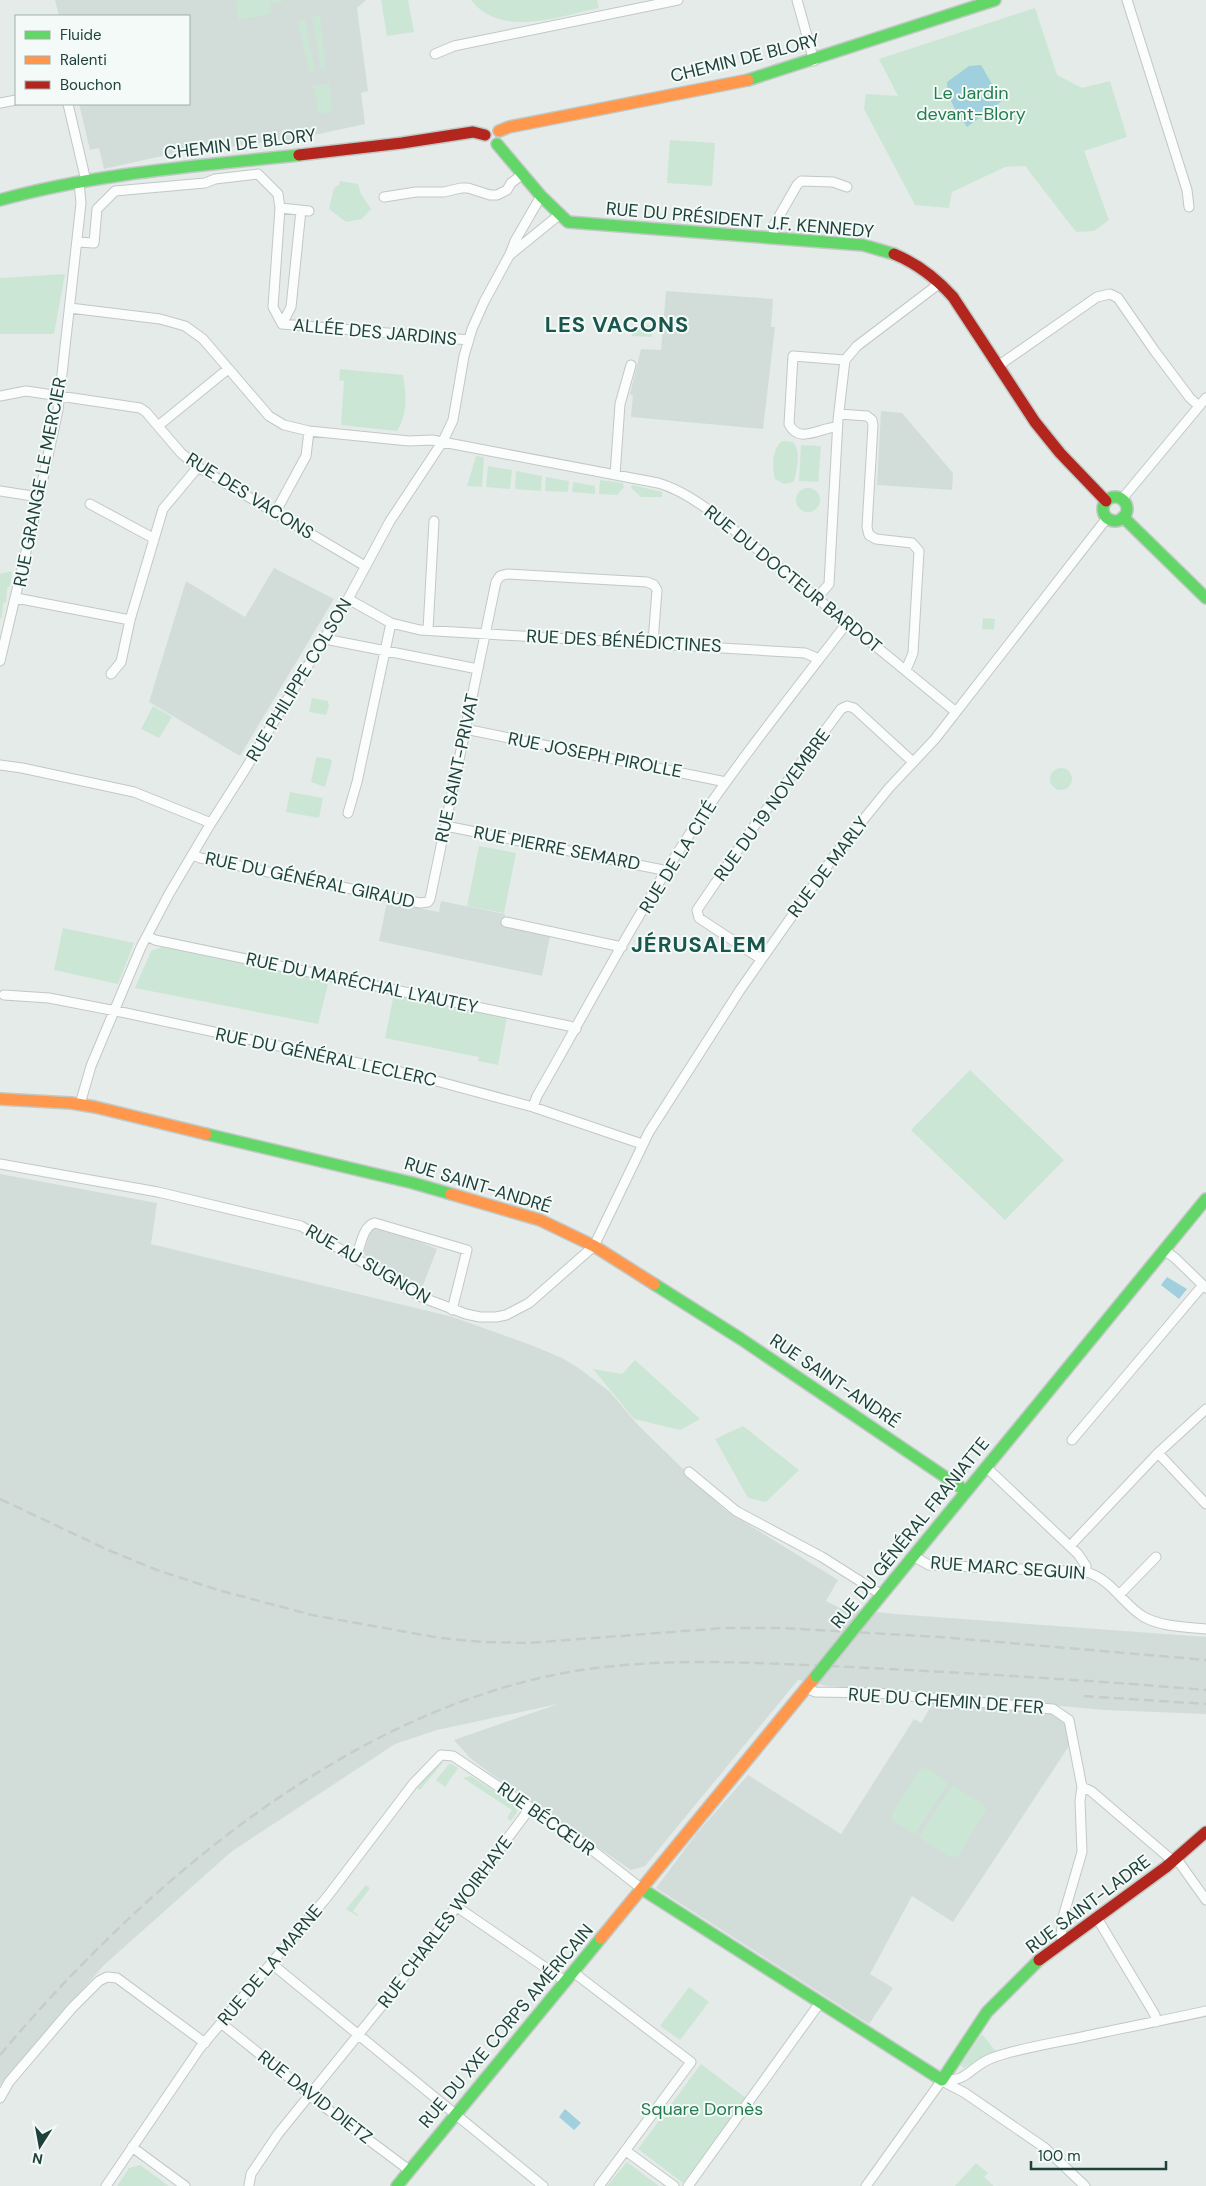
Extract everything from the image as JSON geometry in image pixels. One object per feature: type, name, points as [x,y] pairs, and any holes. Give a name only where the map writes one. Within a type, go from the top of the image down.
[{"type":"street","points":[[435,54],[454,46],[678,0]]},
{"type":"street","points":[[796,0],[814,61]]},
{"type":"street","name":"CHEMIN DE BLORY","points":[[499,131],[509,127],[730,84],[814,61],[995,0]]},
{"type":"street","points":[[1127,0],[1186,190],[1189,207]]},
{"type":"street","points":[[0,103],[15,100]]},
{"type":"street","name":"RUE GRANGE LE MERCIER","points":[[0,661],[40,497],[60,395],[82,181],[68,105]]},
{"type":"street","points":[[492,129],[499,131],[501,138],[497,144],[491,145],[487,143],[485,135],[492,129]]},
{"type":"street","name":"CHEMIN DE BLORY","points":[[0,200],[82,181],[381,146],[473,132],[485,135]]},
{"type":"street","name":"RUE DU PRÉSIDENT J.F. KENNEDY","points":[[497,144],[541,196],[568,222],[864,245],[888,251],[914,262],[940,283],[953,298],[1035,422],[1060,453],[1106,501]]},
{"type":"street","name":"ALLÉE DES JARDINS","points":[[77,242],[94,243],[97,209],[115,191],[206,183],[215,179],[258,174],[278,194],[280,208],[273,307],[282,324]]},
{"type":"street","points":[[384,197],[416,192],[444,192],[461,188],[468,188],[490,195],[497,194],[507,190],[511,183],[523,174]]},
{"type":"street","points":[[773,238],[774,225],[801,181],[833,182],[846,187]]},
{"type":"street","name":"RUE PHILIPPE COLSON","points":[[80,1104],[91,1066],[148,936],[211,823],[348,599],[390,521],[443,441],[453,420],[459,381],[469,340],[484,302],[515,241],[541,196]]},
{"type":"street","name":"ALLÉE DES JARDINS","points":[[280,208],[305,211],[291,307],[282,324]]},
{"type":"street","name":"RUE PHILIPPE COLSON","points":[[510,254],[559,215]]},
{"type":"street","points":[[817,598],[829,584],[838,427],[845,360],[857,346],[940,283]]},
{"type":"street","points":[[998,366],[1096,297],[1110,294],[1118,298],[1131,319],[1190,398],[1199,406]]},
{"type":"street","name":"RUE DU DOCTEUR BARDOT","points":[[70,308],[160,319],[185,326],[203,339],[269,416],[284,425],[309,431],[409,441],[425,439],[443,441],[658,483],[689,496],[718,517],[956,712]]},
{"type":"street","name":"ALLÉE DES JARDINS","points":[[282,324],[469,340]]},
{"type":"street","points":[[838,427],[830,427],[816,434],[800,434],[792,430],[789,424],[793,356],[845,360]]},
{"type":"street","points":[[615,475],[620,404],[631,365]]},
{"type":"street","points":[[158,426],[228,369]]},
{"type":"street","name":"RUE DES VACONS","points":[[0,396],[26,391],[140,408],[181,453],[198,467],[365,566]]},
{"type":"street","points":[[1122,499],[1206,398]]},
{"type":"street","points":[[839,414],[867,416],[872,420],[867,527],[869,535],[876,539],[912,543],[919,551],[913,653],[906,670]]},
{"type":"street","points":[[275,513],[306,456],[309,431]]},
{"type":"street","points":[[111,674],[120,662],[130,620],[163,509],[198,467]]},
{"type":"street","points":[[0,490],[40,497]]},
{"type":"street","points":[[1114,497],[1122,499],[1127,508],[1123,518],[1115,521],[1107,518],[1103,510],[1106,501],[1114,497]]},
{"type":"street","points":[[90,504],[154,538]]},
{"type":"street","name":"RUE DE MARLY","points":[[594,1246],[642,1144],[761,959],[837,852],[889,788],[956,712],[1107,518]]},
{"type":"street","points":[[1123,518],[1206,598]]},
{"type":"street","points":[[428,630],[434,521]]},
{"type":"street","name":"RUE SAINT-PRIVAT","points":[[428,902],[446,826],[496,582],[500,576],[507,574],[647,582],[654,585],[657,590],[653,642]]},
{"type":"street","points":[[16,598],[130,620]]},
{"type":"street","name":"RUE DES BÉNÉDICTINES","points":[[348,599],[391,623],[428,630],[653,642],[805,653],[819,660]]},
{"type":"street","points":[[348,813],[357,782],[391,623]]},
{"type":"street","name":"RUE DE LA CITÉ","points":[[533,1107],[537,1096],[668,870],[726,782],[847,623]]},
{"type":"street","points":[[325,637],[330,640],[478,669]]},
{"type":"street","name":"RUE DU 19 NOVEMBRE","points":[[761,959],[699,918],[697,910],[752,829],[841,709],[847,706],[854,708],[913,762]]},
{"type":"street","name":"RUE JOSEPH PIROLLE","points":[[465,729],[726,782]]},
{"type":"street","points":[[0,765],[134,792],[211,823]]},
{"type":"street","name":"RUE PIERRE SEMARD","points":[[446,826],[668,870]]},
{"type":"street","name":"RUE DU GÉNÉRAL GIRAUD","points":[[193,854],[200,858],[420,903],[428,902]]},
{"type":"street","points":[[506,922],[622,947]]},
{"type":"street","name":"RUE DU MARÉCHAL LYAUTEY","points":[[148,936],[155,940],[569,1026],[576,1030]]},
{"type":"street","name":"RUE DU GÉNÉRAL LECLERC","points":[[4,995],[12,994],[49,998],[414,1075],[533,1107],[642,1144]]},
{"type":"street","name":"RUE SAINT-ANDRÉ","points":[[0,1099],[80,1104],[371,1173],[507,1209],[540,1220],[594,1246],[741,1339],[966,1492]]},
{"type":"street","name":"RUE AU SUGNON","points":[[0,1164],[158,1192],[293,1224],[309,1230],[421,1297],[452,1310],[480,1318],[496,1317],[518,1310],[539,1296],[594,1246]]},
{"type":"street","name":"RUE DU GÉNÉRAL FRANIATTE","points":[[642,1889],[1206,1199]]},
{"type":"street","points":[[356,1258],[367,1228],[375,1223],[467,1250],[452,1310]]},
{"type":"street","points":[[1072,1440],[1204,1287],[1175,1258],[1164,1250]]},
{"type":"street","points":[[1070,1546],[1158,1453],[1206,1409]]},
{"type":"street","points":[[1158,1453],[1206,1504]]},
{"type":"street","points":[[986,1467],[1070,1546],[1084,1562],[1086,1572]]},
{"type":"street","points":[[689,1472],[736,1511],[822,1557],[882,1595]]},
{"type":"street","name":"RUE MARC SEGUIN","points":[[913,1556],[929,1565],[1086,1572],[1102,1579],[1147,1619],[1175,1626],[1206,1629]]},
{"type":"street","points":[[1120,1595],[1156,1557]]},
{"type":"street","name":"RUE DU CHEMIN DE FER","points":[[806,1688],[815,1692],[876,1693],[1053,1709],[1068,1720],[1082,1787],[1080,1801],[1082,1852],[1067,1901],[1061,1936],[1063,1939]]},
{"type":"street","name":"RUE BÉCŒUR","points":[[446,1754],[458,1759],[531,1807],[587,1846],[642,1889]]},
{"type":"street","name":"RUE DE LA MARNE","points":[[106,2186],[205,2043],[342,1879],[413,1784],[435,1759],[446,1754]]},
{"type":"street","points":[[1082,1787],[1091,1791],[1174,1860],[1206,1900]]},
{"type":"street","name":"RUE CHARLES WOIRHAYE","points":[[250,2185],[251,2174],[278,2134],[358,2036],[531,1807]]},
{"type":"street","name":"RUE SAINT-LADRE","points":[[942,2080],[987,2012],[1045,1953],[1063,1939],[1097,1918],[1174,1860],[1206,1832]]},
{"type":"street","points":[[642,1889],[819,2004],[966,2093],[1045,2148],[1084,2186]]},
{"type":"street","name":"RUE DU XXE CORPS AMÉRICAIN","points":[[397,2186],[564,1981],[642,1889]]},
{"type":"street","points":[[457,1907],[564,1981]]},
{"type":"street","points":[[1097,1918],[1156,2022]]},
{"type":"street","points":[[272,1964],[543,2186]]},
{"type":"street","points":[[573,1972],[691,2062],[600,2186]]},
{"type":"street","points":[[0,2098],[9,2082],[72,2008],[99,1981],[108,1977],[117,1978],[205,2043]]},
{"type":"street","points":[[688,2186],[819,2004]]},
{"type":"street","points":[[942,2080],[954,2081],[963,2079],[974,2068],[992,2058],[1055,2042],[1206,2010]]},
{"type":"street","name":"RUE DAVID DIETZ","points":[[221,2023],[309,2095],[409,2170]]},
{"type":"street","points":[[866,2186],[942,2080]]},
{"type":"street","points":[[132,2147],[186,2186]]},
{"type":"street","points":[[626,2151],[674,2186]]},
{"type":"shaded area","points":[[55,0],[366,0],[357,8],[368,91],[361,93],[365,124],[287,141],[286,139],[231,147],[229,141],[104,169],[99,148],[90,150],[79,105],[190,105],[190,15],[59,15]]},
{"type":"shaded area","points":[[666,291],[773,299],[771,327],[775,327],[763,429],[631,417],[633,396],[630,394],[641,349],[661,350]]},
{"type":"shaded area","points":[[881,411],[902,413],[953,473],[952,490],[877,485]]},
{"type":"shaded area","points":[[274,568],[334,599],[240,756],[149,702],[186,581],[245,617]]},
{"type":"shaded area","points":[[441,901],[505,914],[503,926],[550,936],[542,976],[379,941],[387,902],[439,912]]},
{"type":"shaded area","points":[[0,1174],[157,1203],[151,1244],[453,1317],[562,1358],[610,1392],[637,1424],[725,1510],[838,1580],[826,1601],[840,1608],[895,1614],[1206,1637],[1206,1714],[1104,1710],[827,1686],[798,1680],[645,1866],[631,1870],[490,1773],[470,1758],[454,1740],[558,1704],[437,1730],[395,1744],[231,1852],[104,1965],[0,2085]]},
{"type":"shaded area","points":[[374,1224],[437,1249],[422,1288],[363,1254]]},
{"type":"shaded area","points":[[935,1700],[1052,1710],[1066,1722],[1071,1743],[953,1922],[912,1896],[870,1974],[893,1988],[869,2024],[656,1888],[697,1833],[748,1775],[841,1834],[914,1719],[921,1723]]},
{"type":"green space","points":[[235,0],[283,0],[285,10],[282,1],[270,4],[272,13],[239,20]]},
{"type":"green space","points":[[381,0],[408,0],[414,32],[387,36]]},
{"type":"green space","points":[[471,0],[597,0],[599,8],[531,22],[514,22],[498,19],[483,12]]},
{"type":"green space","name":"Le Jardin devant-Blory","points":[[1035,8],[1057,75],[1082,88],[1110,81],[1127,137],[1084,151],[1109,220],[1094,231],[1076,232],[1025,166],[1005,167],[952,192],[949,208],[915,205],[864,109],[866,94],[898,96],[879,59]]},
{"type":"green space","points":[[320,16],[326,68],[321,69],[312,17]]},
{"type":"green space","points":[[305,19],[315,70],[309,72],[298,21]]},
{"type":"green space","points":[[329,83],[332,112],[319,115],[313,86]]},
{"type":"green space","points":[[670,140],[715,143],[712,186],[667,183]]},
{"type":"green space","points":[[340,181],[358,184],[361,194],[371,209],[362,219],[346,222],[329,209],[334,188],[339,185]]},
{"type":"green space","points":[[65,274],[54,334],[0,334],[0,278]]},
{"type":"green space","points":[[633,325],[653,326],[652,337],[632,336]]},
{"type":"green space","points":[[340,369],[403,375],[405,411],[397,431],[341,425],[344,381],[339,380]]},
{"type":"green space","points":[[782,441],[793,442],[798,454],[795,478],[793,482],[784,484],[775,479],[773,469],[776,448]]},
{"type":"green space","points":[[801,445],[821,446],[818,482],[799,481]]},
{"type":"green space","points":[[476,456],[484,457],[482,487],[467,486]]},
{"type":"green space","points":[[488,466],[512,470],[510,489],[486,487]]},
{"type":"green space","points":[[516,471],[542,476],[541,491],[515,489]]},
{"type":"green space","points":[[546,477],[569,481],[568,492],[545,491]]},
{"type":"green space","points":[[600,480],[623,483],[624,487],[617,495],[599,494]]},
{"type":"green space","points":[[573,482],[595,486],[595,494],[572,492]]},
{"type":"green space","points":[[632,485],[662,492],[662,497],[641,497],[631,488]]},
{"type":"green space","points":[[808,488],[817,491],[820,500],[817,509],[808,512],[799,509],[796,500],[799,491]]},
{"type":"green space","points":[[12,571],[10,586],[7,588],[6,602],[3,604],[2,617],[0,619],[0,574]]},
{"type":"green space","points":[[983,618],[995,619],[994,630],[982,629]]},
{"type":"green space","points":[[312,698],[328,701],[329,706],[326,715],[309,712]]},
{"type":"green space","points":[[153,706],[172,717],[159,738],[141,729]]},
{"type":"green space","points":[[316,758],[332,761],[325,787],[311,782]]},
{"type":"green space","points":[[1061,768],[1071,775],[1072,779],[1065,789],[1061,790],[1051,783],[1050,779],[1057,769]]},
{"type":"green space","points":[[290,792],[323,798],[319,818],[286,812]]},
{"type":"green space","points":[[479,846],[516,853],[504,913],[467,906]]},
{"type":"green space","points":[[63,928],[134,943],[118,984],[54,970]]},
{"type":"green space","points":[[164,946],[329,980],[318,1024],[135,988],[151,951]]},
{"type":"green space","points":[[394,994],[507,1017],[498,1065],[478,1061],[479,1057],[385,1038]]},
{"type":"green space","points":[[970,1070],[1064,1160],[1005,1220],[911,1130]]},
{"type":"green space","points":[[635,1360],[700,1419],[680,1430],[634,1419],[593,1369],[622,1374]]},
{"type":"green space","points":[[743,1426],[799,1470],[766,1502],[748,1498],[715,1439]]},
{"type":"green space","points":[[443,1762],[420,1790],[417,1788],[438,1763]]},
{"type":"green space","points":[[450,1763],[458,1768],[445,1787],[436,1780]]},
{"type":"green space","points":[[923,1768],[932,1771],[948,1783],[915,1834],[893,1821],[891,1816],[919,1770]]},
{"type":"green space","points":[[471,1776],[516,1806],[517,1812],[511,1821],[507,1818],[512,1810],[463,1778]]},
{"type":"green space","points":[[951,1786],[984,1805],[986,1810],[957,1857],[950,1857],[919,1837]]},
{"type":"green space","points":[[366,1885],[370,1888],[353,1911],[357,1916],[346,1909]]},
{"type":"green space","points":[[689,1987],[709,2002],[680,2040],[660,2026]]},
{"type":"green space","points":[[982,2034],[998,2054],[980,2059],[964,2068],[960,2065]]},
{"type":"green space","name":"Square Dornès","points":[[701,2064],[746,2098],[683,2183],[638,2149]]},
{"type":"green space","name":"Square Dornès","points":[[627,2162],[659,2186],[607,2186]]},
{"type":"green space","points":[[976,2163],[988,2173],[984,2177],[994,2186],[955,2186]]},
{"type":"green space","points":[[140,2165],[169,2186],[117,2186],[129,2168]]},
{"type":"water","points":[[981,65],[1002,101],[967,127],[951,100],[947,82],[969,66]]},
{"type":"water","points":[[1167,1277],[1187,1289],[1179,1299],[1161,1285]]},
{"type":"water","points":[[565,2109],[581,2123],[574,2130],[559,2117]]},
{"type":"railway","points":[[0,1499],[108,1550],[157,1570],[218,1590],[312,1615],[440,1638],[483,1642],[528,1643],[724,1628],[781,1628],[940,1637],[1206,1660]]},
{"type":"railway","points":[[0,2055],[56,1992],[117,1929],[183,1870],[254,1815],[328,1766],[406,1725],[486,1693],[569,1672],[604,1667],[674,1662],[780,1664],[940,1672],[1206,1690]]},
{"type":"railway","points":[[1084,1696],[1206,1704]]},
{"type":"traffic: fast","points":[[748,80],[995,0]]},
{"type":"traffic: fast","points":[[497,144],[541,196],[568,222],[863,245],[894,254]]},
{"type":"traffic: fast","points":[[0,200],[74,183],[111,177],[299,155]]},
{"type":"traffic: fast","points":[[1115,497],[1120,498],[1126,504],[1127,509],[1126,514],[1120,520],[1115,521],[1110,520],[1104,514],[1103,509],[1104,504],[1110,498],[1115,497]]},
{"type":"traffic: fast","points":[[1123,517],[1206,598]]},
{"type":"traffic: fast","points":[[206,1134],[413,1183],[451,1194]]},
{"type":"traffic: fast","points":[[870,1609],[1206,1199]]},
{"type":"traffic: fast","points":[[654,1284],[741,1339],[966,1491]]},
{"type":"traffic: fast","points":[[816,1676],[870,1609]]},
{"type":"traffic: fast","points":[[642,1889],[942,2080],[987,2012],[1039,1960]]},
{"type":"traffic: fast","points":[[397,2186],[601,1938]]},
{"type":"traffic: slow","points":[[499,131],[509,127],[748,80]]},
{"type":"traffic: slow","points":[[0,1099],[71,1103],[95,1107],[206,1134]]},
{"type":"traffic: slow","points":[[451,1194],[540,1220],[594,1246],[654,1284]]},
{"type":"traffic: slow","points":[[601,1938],[816,1676]]},
{"type":"traffic: jam","points":[[299,155],[402,143],[473,132],[485,135]]},
{"type":"traffic: jam","points":[[894,254],[926,272],[953,297],[1035,422],[1060,453],[1106,501]]},
{"type":"traffic: jam","points":[[1039,1960],[1166,1867],[1206,1832]]},
{"type":"district","name":"LES VACONS","points":[[617,324]]},
{"type":"district","name":"JÉRUSALEM","points":[[699,944]]}]
